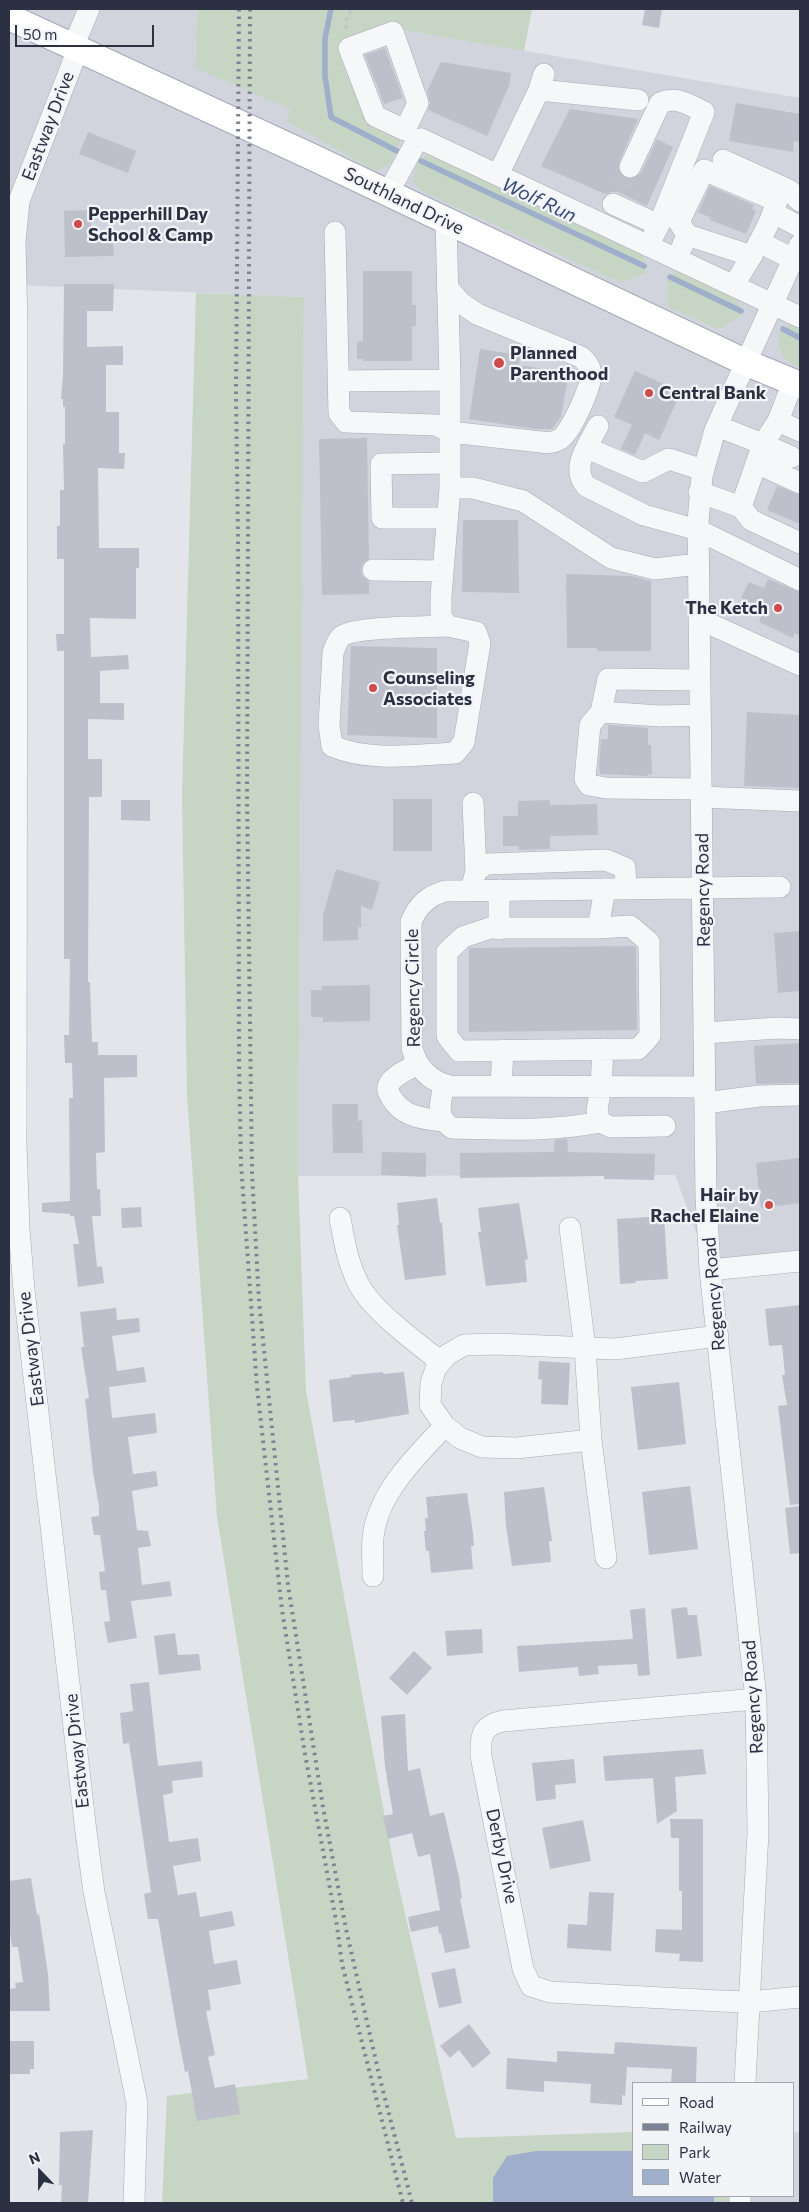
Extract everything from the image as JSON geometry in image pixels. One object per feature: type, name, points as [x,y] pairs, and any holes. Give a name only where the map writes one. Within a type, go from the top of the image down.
[{"type":"main road","name":"Southland Drive","points":[[9,17],[747,363],[797,383]]},
{"type":"street","name":"Eastway Drive","points":[[81,11],[76,48],[13,204],[12,1144],[24,1290],[86,1832],[98,1910],[137,2103],[134,2203]]},
{"type":"street","points":[[498,175],[542,82],[638,100]]},
{"type":"street","points":[[630,167],[660,103],[670,99],[680,100],[704,112],[659,225],[648,246]]},
{"type":"street","points":[[388,194],[415,144],[413,134],[800,317]]},
{"type":"street","points":[[724,160],[788,190],[800,201]]},
{"type":"street","points":[[734,285],[755,249],[774,213],[777,201],[704,170],[679,222],[687,235],[755,249],[797,252]]},
{"type":"street","points":[[604,225],[617,196],[659,225]]},
{"type":"street","points":[[774,213],[800,227]]},
{"type":"street","points":[[446,221],[450,380],[450,488],[441,617],[448,626],[476,632],[480,643],[464,742],[455,753],[401,756],[367,755],[347,752],[332,746],[329,724],[335,644],[343,636],[364,630],[448,626]]},
{"type":"street","points":[[335,232],[339,413],[346,422],[436,425],[450,432],[541,442],[555,442],[564,436],[569,430],[580,406],[591,375],[589,366],[581,357],[476,314],[461,303],[447,287]]},
{"type":"street","points":[[676,259],[687,235]]},
{"type":"street","name":"Regency Road","points":[[745,2082],[758,1832],[756,1699],[710,1270],[706,1196],[698,564],[699,492],[703,470],[717,426],[797,252]]},
{"type":"street","points":[[338,381],[450,380]]},
{"type":"street","points":[[741,507],[760,454],[797,383]]},
{"type":"street","points":[[778,420],[800,431]]},
{"type":"street","points":[[598,426],[580,464],[581,476],[586,486],[651,518],[698,530],[800,580]]},
{"type":"street","points":[[717,426],[800,483]]},
{"type":"street","points":[[587,448],[631,469],[643,472],[669,459],[703,470]]},
{"type":"street","points":[[760,454],[792,457]]},
{"type":"street","points":[[447,518],[382,518],[381,464],[450,463]]},
{"type":"street","points":[[450,488],[473,488],[523,501],[611,558],[655,569],[698,564]]},
{"type":"street","points":[[699,492],[741,507],[751,520],[800,543]]},
{"type":"street","points":[[373,570],[443,571]]},
{"type":"street","points":[[699,619],[800,665]]},
{"type":"street","points":[[700,680],[608,678],[601,712],[590,725],[585,779],[589,785],[606,788],[800,800]]},
{"type":"street","points":[[601,712],[660,716],[700,715]]},
{"type":"street","points":[[473,803],[473,880]]},
{"type":"street","points":[[473,880],[487,864],[606,860],[625,868],[626,889]]},
{"type":"street","name":"Regency Circle","points":[[444,1085],[424,1073],[417,1064],[412,1048],[411,922],[416,910],[436,894],[473,880],[499,890],[780,887]]},
{"type":"street","points":[[598,928],[605,889]]},
{"type":"street","points":[[499,890],[499,929]]},
{"type":"street","points":[[630,926],[649,942],[650,1036],[638,1050],[459,1051],[448,1036],[447,952],[463,937],[490,928],[598,928],[630,926]]},
{"type":"street","points":[[704,1033],[778,1028],[800,1029]]},
{"type":"street","points":[[501,1086],[503,1050]]},
{"type":"street","points":[[600,1122],[598,1110],[602,1087],[603,1050]]},
{"type":"street","points":[[417,1064],[396,1077],[389,1084],[388,1092],[393,1102],[408,1115],[442,1121],[452,1128],[519,1129],[580,1126],[600,1122],[611,1127],[665,1126]]},
{"type":"street","points":[[442,1121],[440,1114],[444,1085],[602,1087],[704,1095],[800,1095]]},
{"type":"street","points":[[340,1218],[353,1270],[367,1298],[412,1339],[442,1362]]},
{"type":"street","points":[[570,1228],[585,1348],[592,1440],[606,1558]]},
{"type":"street","points":[[710,1270],[800,1261]]},
{"type":"street","points":[[592,1440],[516,1448],[482,1447],[460,1438],[445,1426],[430,1405],[431,1383],[436,1368],[447,1356],[464,1345],[497,1344],[615,1349],[718,1336]]},
{"type":"street","points":[[373,1576],[373,1536],[382,1509],[394,1487],[417,1455],[445,1426]]},
{"type":"street","name":"Derby Drive","points":[[756,1699],[503,1721],[487,1727],[482,1734],[480,1743],[481,1756],[523,1969],[531,1986],[550,1992],[750,2002],[800,1997]]},
{"type":"shaded area","points":[[9,9],[197,9],[195,68],[380,26],[800,98],[800,1261],[710,1270],[675,1175],[298,1176],[304,297],[16,285],[19,201],[9,198]]},
{"type":"shaded area","points":[[794,2132],[800,2133],[800,2203],[740,2203],[740,2197],[794,2197]]},
{"type":"green space","points":[[197,9],[532,9],[524,51],[380,26],[342,45],[344,71],[369,119],[401,139],[392,162],[376,171],[286,121],[291,109],[195,68]]},
{"type":"green space","points":[[429,152],[644,253],[645,273],[622,283],[422,191],[413,182],[416,166]]},
{"type":"green space","points":[[678,270],[737,295],[741,311],[740,316],[719,329],[668,307],[667,280]]},
{"type":"green space","points":[[196,293],[304,297],[298,1176],[306,1391],[393,1861],[456,2138],[632,2132],[632,2197],[740,2197],[740,2203],[162,2203],[167,2096],[308,2079],[217,1517],[187,1095],[182,795]]},
{"type":"green space","points":[[792,322],[800,326],[800,368],[785,358],[779,345],[779,332]]},
{"type":"water","points":[[536,2151],[632,2151],[632,2197],[714,2197],[714,2203],[493,2203],[493,2178],[507,2156]]},
{"type":"building","points":[[645,9],[662,9],[659,28],[642,25]]},
{"type":"building","points":[[385,48],[403,98],[384,104],[365,55]]},
{"type":"building","points":[[441,62],[511,73],[509,86],[487,136],[428,110],[430,103],[427,91]]},
{"type":"building","points":[[736,103],[800,114],[800,142],[794,141],[793,152],[729,141]]},
{"type":"building","points":[[570,109],[638,119],[619,162],[620,174],[625,178],[632,179],[641,173],[657,139],[673,147],[647,206],[618,192],[605,194],[541,166]]},
{"type":"building","points":[[88,132],[136,151],[128,173],[79,154]]},
{"type":"building","points":[[710,186],[754,205],[752,209],[756,211],[746,234],[710,220],[711,218],[698,212]]},
{"type":"building","name":"Pepperhill Day School & Camp","points":[[91,210],[91,240],[113,241],[114,256],[65,257],[64,211]]},
{"type":"building","points":[[363,271],[412,271],[412,305],[416,305],[416,326],[412,326],[412,361],[363,361],[363,359],[357,359],[357,342],[363,341]]},
{"type":"building","points":[[64,284],[114,284],[113,311],[87,311],[87,347],[123,346],[123,365],[106,365],[106,412],[119,412],[119,453],[125,453],[124,469],[98,468],[99,548],[139,548],[139,568],[136,568],[136,619],[90,618],[91,657],[128,655],[129,669],[100,671],[100,703],[124,703],[124,720],[88,719],[88,759],[102,759],[102,797],[89,797],[88,982],[90,982],[92,1042],[98,1042],[98,1055],[137,1055],[137,1077],[104,1078],[105,1152],[96,1153],[97,1189],[100,1189],[101,1216],[92,1216],[97,1267],[102,1266],[104,1283],[78,1287],[73,1244],[79,1244],[74,1216],[42,1212],[42,1203],[70,1201],[69,1098],[73,1098],[72,1063],[65,1063],[64,1035],[69,1035],[70,959],[64,959],[64,651],[57,651],[56,634],[64,634],[64,559],[57,559],[57,526],[60,526],[60,490],[64,490],[63,444],[65,444],[65,407],[63,407],[63,399],[61,399]]},
{"type":"building","points":[[480,349],[520,355],[519,365],[554,371],[552,381],[567,383],[561,417],[552,429],[534,429],[469,419]]},
{"type":"building","points":[[635,371],[681,392],[659,440],[645,433],[635,455],[621,449],[632,425],[614,417]]},
{"type":"building","points":[[367,438],[369,559],[363,563],[361,570],[362,576],[369,582],[369,594],[322,595],[319,439]]},
{"type":"building","points":[[777,486],[800,495],[800,524],[767,510]]},
{"type":"building","points":[[463,520],[518,520],[519,593],[462,592]]},
{"type":"building","points":[[566,574],[632,576],[651,581],[651,651],[597,651],[597,648],[567,648]]},
{"type":"building","name":"The Ketch","points":[[768,579],[800,592],[800,636],[795,633],[793,638],[759,622],[761,616],[754,612],[757,605],[741,598],[749,582],[764,588]]},
{"type":"building","points":[[351,646],[437,648],[437,738],[347,735]]},
{"type":"building","points":[[747,712],[800,715],[800,788],[744,786]]},
{"type":"building","points":[[608,725],[648,728],[648,745],[651,745],[652,774],[648,774],[648,776],[600,774],[601,739],[608,739]]},
{"type":"building","points":[[393,799],[432,799],[432,851],[393,851]]},
{"type":"building","points":[[121,800],[150,800],[150,821],[121,820]]},
{"type":"building","points":[[550,800],[550,805],[597,804],[598,835],[550,836],[550,849],[519,850],[519,846],[503,846],[503,816],[518,816],[518,801]]},
{"type":"building","points":[[336,869],[380,882],[372,910],[361,906],[361,927],[358,927],[358,940],[323,941],[323,915]]},
{"type":"building","points":[[800,931],[800,991],[778,993],[774,933]]},
{"type":"building","points":[[634,946],[636,948],[637,1030],[469,1032],[469,948]]},
{"type":"building","points":[[370,985],[370,1021],[323,1022],[323,1017],[311,1017],[311,990],[322,990],[322,986]]},
{"type":"building","points":[[800,1043],[800,1083],[756,1084],[754,1046]]},
{"type":"building","points":[[332,1104],[358,1104],[358,1121],[362,1120],[363,1153],[333,1153]]},
{"type":"building","points":[[567,1139],[568,1152],[655,1154],[654,1180],[604,1179],[604,1176],[460,1178],[460,1153],[554,1152],[555,1140]]},
{"type":"building","points":[[382,1152],[426,1153],[426,1177],[381,1175]]},
{"type":"building","points":[[800,1158],[800,1203],[761,1208],[756,1163]]},
{"type":"building","points":[[437,1198],[440,1223],[442,1222],[446,1275],[405,1280],[397,1225],[399,1225],[397,1203]]},
{"type":"building","points":[[519,1203],[528,1259],[525,1260],[527,1282],[486,1286],[478,1232],[481,1232],[478,1208]]},
{"type":"building","points":[[141,1207],[142,1227],[122,1228],[121,1208]]},
{"type":"building","points":[[664,1216],[668,1279],[620,1284],[617,1219]]},
{"type":"building","points":[[800,1305],[800,1504],[790,1505],[778,1406],[787,1405],[782,1375],[785,1375],[782,1345],[769,1346],[765,1309]]},
{"type":"building","points":[[116,1308],[117,1320],[139,1318],[140,1332],[112,1336],[117,1371],[144,1367],[146,1382],[109,1387],[112,1418],[155,1413],[157,1433],[128,1437],[133,1474],[156,1471],[158,1486],[132,1491],[137,1530],[148,1531],[151,1546],[138,1548],[142,1585],[170,1581],[172,1596],[131,1601],[137,1638],[108,1643],[104,1622],[110,1621],[106,1590],[101,1590],[99,1572],[105,1571],[100,1535],[94,1535],[91,1517],[99,1516],[99,1507],[85,1399],[89,1398],[81,1347],[84,1347],[80,1312]]},
{"type":"building","points":[[539,1361],[570,1363],[568,1405],[541,1404],[542,1380],[538,1379]]},
{"type":"building","points":[[383,1372],[383,1374],[404,1372],[409,1414],[355,1423],[355,1420],[333,1422],[329,1380],[351,1377],[351,1375]]},
{"type":"building","points":[[679,1382],[686,1444],[638,1450],[631,1387]]},
{"type":"building","points":[[690,1486],[698,1549],[649,1555],[642,1492]]},
{"type":"building","points":[[544,1487],[552,1541],[549,1541],[551,1562],[512,1566],[506,1526],[504,1492]]},
{"type":"building","points":[[467,1493],[473,1533],[474,1546],[471,1546],[473,1569],[431,1573],[429,1551],[426,1551],[424,1531],[426,1531],[425,1518],[428,1518],[426,1497]]},
{"type":"building","points":[[800,1506],[800,1553],[790,1554],[785,1508]]},
{"type":"building","points":[[687,1607],[688,1615],[697,1615],[702,1656],[677,1659],[671,1609]]},
{"type":"building","points":[[645,1608],[650,1675],[638,1676],[637,1664],[598,1666],[599,1674],[579,1676],[578,1667],[519,1672],[517,1646],[633,1639],[630,1610]]},
{"type":"building","points":[[482,1629],[483,1653],[447,1656],[445,1631]]},
{"type":"building","points":[[175,1633],[178,1655],[199,1654],[201,1670],[159,1675],[154,1636]]},
{"type":"building","points":[[414,1651],[432,1668],[407,1695],[389,1678]]},
{"type":"building","points":[[149,1682],[158,1766],[202,1761],[203,1777],[172,1781],[173,1793],[163,1795],[169,1842],[198,1838],[201,1861],[173,1866],[178,1895],[196,1892],[200,1917],[232,1911],[235,1926],[209,1931],[214,1964],[237,1960],[241,1984],[208,1990],[211,2010],[206,2011],[215,2055],[208,2057],[215,2088],[235,2084],[240,2114],[197,2121],[188,2071],[185,2072],[158,1919],[148,1919],[144,1894],[151,1892],[129,1743],[123,1744],[120,1713],[133,1711],[130,1684]]},
{"type":"building","points":[[405,1714],[408,1771],[420,1768],[430,1816],[444,1812],[459,1877],[462,1898],[460,1899],[470,1948],[445,1953],[438,1926],[411,1932],[408,1917],[440,1910],[430,1854],[418,1857],[412,1833],[388,1839],[383,1816],[393,1814],[385,1767],[381,1716]]},
{"type":"building","points":[[703,1749],[706,1774],[675,1777],[677,1811],[657,1824],[653,1778],[605,1781],[603,1756]]},
{"type":"building","points":[[574,1759],[576,1783],[555,1785],[556,1799],[536,1801],[532,1763]]},
{"type":"building","points":[[670,1819],[703,1819],[703,1962],[679,1961],[680,1954],[655,1952],[656,1929],[682,1930],[682,1891],[679,1891],[679,1838],[671,1838]]},
{"type":"building","points":[[583,1820],[591,1861],[550,1869],[542,1828]]},
{"type":"building","points":[[31,1878],[37,1915],[39,1914],[48,1974],[50,2011],[9,2011],[9,1989],[16,1988],[15,1983],[23,1982],[18,1947],[12,1947],[9,1925],[9,1881]]},
{"type":"building","points":[[589,1892],[614,1893],[611,1951],[567,1948],[568,1924],[587,1925]]},
{"type":"building","points":[[455,1968],[462,2003],[439,2008],[431,1973]]},
{"type":"building","points":[[469,2024],[491,2053],[473,2068],[459,2050],[450,2058],[440,2046]]},
{"type":"building","points":[[9,2041],[34,2041],[34,2069],[30,2069],[30,2074],[9,2074]]},
{"type":"building","points":[[615,2042],[697,2047],[696,2082],[671,2082],[672,2069],[627,2067],[625,2096],[622,2095],[622,2105],[590,2103],[591,2084],[544,2081],[544,2092],[506,2089],[507,2058],[557,2062],[557,2051],[614,2054]]},
{"type":"building","points":[[93,2130],[88,2203],[61,2203],[62,2185],[59,2185],[60,2132]]},
{"type":"waterway","name":"Wolf Run","points":[[331,9],[325,38],[325,76],[331,117],[397,151]]},
{"type":"waterway","name":"Wolf Run","points":[[421,161],[644,266]]},
{"type":"waterway","name":"Wolf Run","points":[[670,277],[741,311]]},
{"type":"waterway","name":"Wolf Run","points":[[783,329],[800,338]]},
{"type":"tunnel","points":[[620,187],[630,167]]},
{"type":"railway","points":[[239,9],[236,395],[239,1061],[241,1164],[257,1387],[282,1610],[342,1964],[403,2203]]},
{"type":"railway","points":[[250,9],[247,795],[252,1173],[259,1301],[288,1585],[323,1807],[346,1929],[380,2079],[412,2203]]},
{"type":"place","name":"Pepperhill Day School & Camp","points":[[78,224]]},
{"type":"place","name":"Planned Parenthood","points":[[499,363]]},
{"type":"place","name":"Central Bank","points":[[649,393]]},
{"type":"place","name":"The Ketch","points":[[778,608]]},
{"type":"place","name":"Counseling Associates","points":[[373,688]]},
{"type":"place","name":"Hair by Rachel Elaine","points":[[769,1205]]}]
